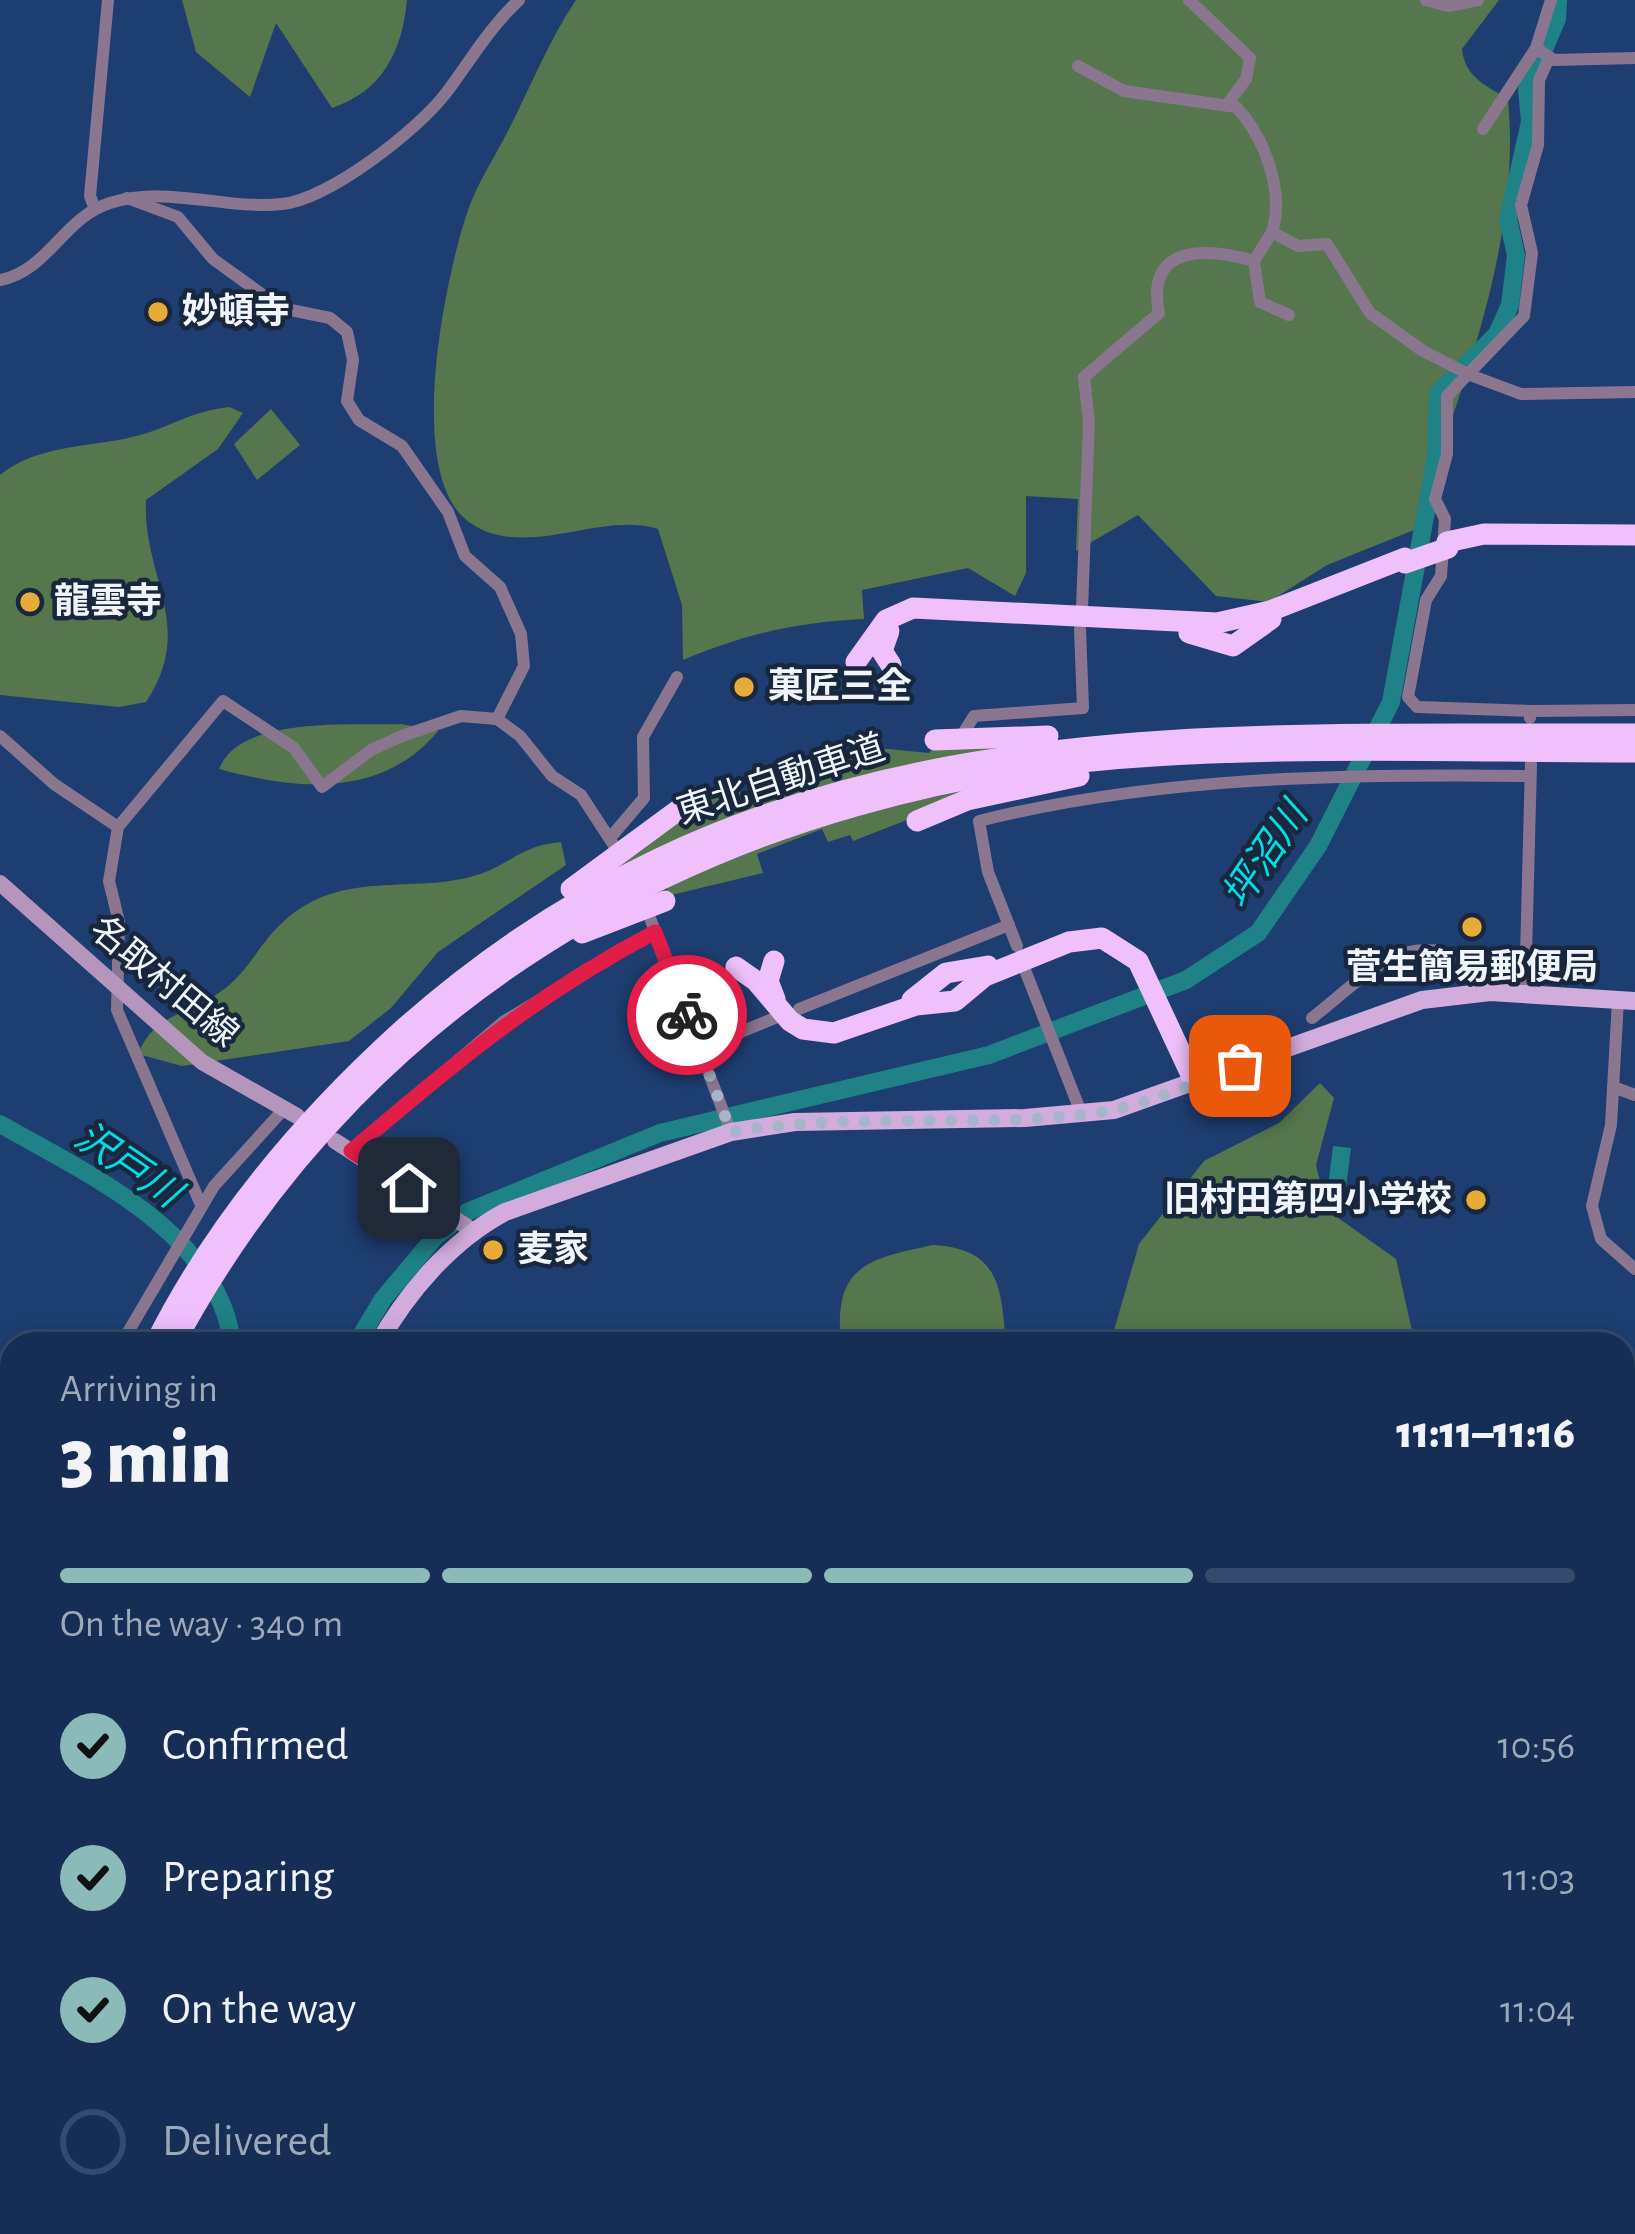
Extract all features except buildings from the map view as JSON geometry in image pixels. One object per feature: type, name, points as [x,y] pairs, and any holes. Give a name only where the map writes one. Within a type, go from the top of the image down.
[{"type":"highway","points":[[856,662],[886,620],[913,608],[1217,623],[1270,611],[1448,544],[1635,539]]},
{"type":"highway","points":[[891,665],[882,651],[893,624],[938,610],[1204,635],[1233,646],[1271,619],[1405,561]]},
{"type":"highway","points":[[935,740],[1280,725],[1341,748]]},
{"type":"highway","name":"東北自動車道","points":[[164,1332],[193,1295],[287,1145],[393,1050],[466,976],[600,887],[704,837],[797,802],[925,769],[1066,746],[1341,748],[1635,734]]},
{"type":"highway","name":"東北自動車道","points":[[1393,742],[1635,752]]},
{"type":"highway","points":[[917,821],[967,800],[1081,776],[1341,748]]},
{"type":"highway","points":[[393,1050],[418,1007],[696,797]]},
{"type":"highway","points":[[393,1050],[434,1036],[543,956],[618,916],[657,917]]},
{"type":"highway","points":[[774,961],[769,970],[770,993],[797,1019],[818,1027],[863,1020],[925,993],[946,973],[972,972],[1089,931],[1121,938],[1148,971],[1195,1083]]},
{"type":"highway","points":[[736,967],[756,981],[790,1021],[817,1033],[854,1030],[937,1000],[955,1001],[985,976],[1093,938],[1126,950],[1148,971]]},
{"type":"highway","name":"東北自動車道","points":[[179,1332],[193,1295]]},
{"type":"main road","name":"名取村田線","points":[[0,883],[202,1063],[291,1113]]},
{"type":"main road","points":[[385,1332],[470,1228],[730,1128],[1082,1115],[1195,1083],[1422,1000],[1500,992],[1627,1000]]},
{"type":"main road","points":[[343,1146],[470,1228]]},
{"type":"street","points":[[94,208],[90,196],[108,0]]},
{"type":"street","points":[[0,280],[34,266],[94,208],[173,195],[262,206],[294,203],[325,189],[433,108],[472,49],[519,0]]},
{"type":"street","points":[[1190,0],[1250,58],[1246,79],[1229,102]]},
{"type":"street","points":[[1426,0],[1448,6],[1478,0]]},
{"type":"street","points":[[1551,0],[1539,80],[1538,145],[1521,205],[1532,253],[1524,316],[1464,370],[1447,396],[1443,413],[1447,454],[1435,499],[1445,519],[1441,576],[1426,600],[1408,697],[1417,706],[1530,715],[1635,710]]},
{"type":"street","points":[[1542,53],[1635,58]]},
{"type":"street","points":[[1483,129],[1542,53]]},
{"type":"street","points":[[1078,66],[1124,92],[1205,104],[1229,102],[1250,121],[1264,152],[1275,204],[1271,232],[1254,261],[1260,302],[1289,315]]},
{"type":"street","points":[[127,199],[178,217],[213,259],[281,308],[330,318],[347,332],[352,360],[347,401],[359,420],[402,446],[448,512],[465,556],[500,587],[521,634],[524,666],[497,719]]},
{"type":"street","points":[[1271,232],[1298,246],[1327,244],[1370,313],[1424,351],[1464,370],[1521,394],[1635,392]]},
{"type":"street","points":[[1082,609],[1089,422],[1084,377],[1159,313],[1154,283],[1172,260],[1229,255],[1254,261]]},
{"type":"street","points":[[964,732],[974,716],[1083,708],[1080,629]]},
{"type":"street","points":[[201,1204],[117,1010],[119,922],[109,881],[118,827],[223,700],[294,748],[322,788],[371,750],[402,736],[461,716],[497,719],[520,736],[552,776],[580,795],[613,842],[644,798],[643,737],[677,677]]},
{"type":"street","points":[[0,736],[54,784],[118,827]]},
{"type":"street","points":[[1017,946],[988,872],[978,814],[1130,793],[1341,748],[1380,773],[1530,770],[1525,994]]},
{"type":"street","points":[[343,1146],[503,1022],[657,917],[730,1128]]},
{"type":"street","points":[[800,1009],[1009,925]]},
{"type":"street","points":[[1312,1018],[1384,960],[1423,947],[1452,950],[1494,972],[1500,992]]},
{"type":"street","points":[[1025,970],[1082,1115]]},
{"type":"street","points":[[1627,1000],[1594,1221],[1601,1239],[1635,1269]]},
{"type":"street","points":[[699,1049],[776,1018]]},
{"type":"street","points":[[1613,1087],[1635,1094]]},
{"type":"street","points":[[127,1332],[201,1204],[291,1113]]},
{"type":"shaded area","points":[[182,0],[407,0],[387,67],[365,91],[332,108],[276,23],[250,97],[196,52]]},
{"type":"shaded area","points":[[576,0],[1499,0],[1462,49],[1472,73],[1508,99],[1506,209],[1483,318],[1414,530],[1327,565],[1269,602],[1216,596],[1138,515],[1076,551],[1078,499],[1026,496],[1026,573],[1015,596],[968,568],[862,590],[864,619],[772,631],[683,660],[682,605],[658,529],[612,526],[538,537],[491,533],[469,522],[449,498],[438,463],[435,375],[458,243],[480,182]]},
{"type":"shaded area","points":[[229,407],[243,413],[218,449],[146,500],[151,553],[164,601],[167,649],[146,702],[119,707],[0,695],[0,475],[34,456],[128,438]]},
{"type":"shaded area","points":[[271,409],[300,445],[257,480],[234,444]]},
{"type":"shaded area","points":[[401,724],[438,731],[391,769],[364,778],[307,784],[219,769],[249,739],[273,732],[327,725]]},
{"type":"shaded area","points":[[935,746],[1001,747],[805,797],[616,868],[699,801],[746,791],[749,798],[772,793],[770,784],[787,781],[790,789],[849,772],[846,759],[878,748],[929,753]]},
{"type":"shaded area","points":[[999,784],[853,841],[850,835],[828,842],[822,829],[757,854],[763,873],[663,897],[671,882],[855,813]]},
{"type":"shaded area","points":[[561,842],[566,865],[438,952],[391,1008],[349,1041],[182,1066],[138,1054],[163,1022],[232,983],[276,929],[307,905],[354,888],[477,875],[535,847]]},
{"type":"shaded area","points":[[1320,1083],[1334,1098],[1316,1165],[1327,1210],[1396,1259],[1412,1332],[1113,1332],[1139,1244],[1204,1161],[1279,1123]]},
{"type":"shaded area","points":[[1333,1146],[1351,1148],[1346,1188],[1328,1186]]},
{"type":"shaded area","points":[[933,1245],[972,1254],[993,1275],[1005,1332],[841,1332],[849,1282],[859,1270],[890,1255]]},
{"type":"waterway","name":"坪沼川","points":[[363,1332],[383,1299],[435,1237],[467,1212],[660,1133],[989,1055],[1186,980],[1258,933],[1318,846],[1391,702],[1436,457],[1438,393],[1497,334],[1510,305],[1516,255],[1508,219],[1530,122],[1527,89],[1557,19],[1558,0]]},
{"type":"waterway","name":"沢戸川","points":[[0,1124],[107,1185],[175,1238],[202,1270],[222,1305],[229,1332]]},
{"type":"way so far","points":[[687,1015],[731,1132],[795,1122],[1082,1115],[1114,1110],[1240,1066]]},
{"type":"place","name":"妙頓寺","points":[[158,312]]},
{"type":"place","name":"龍雲寺","points":[[30,602]]},
{"type":"place","name":"菓匠三全","points":[[744,687]]},
{"type":"place","name":"菅生簡易郵便局","points":[[1472,927]]},
{"type":"place","name":"旧村田第四小学校","points":[[1476,1200]]},
{"type":"place","name":"麦家","points":[[493,1250]]},
{"type":"route","points":[[409,1188],[351,1151],[503,1022],[586,968],[655,932],[687,1015]]}]
